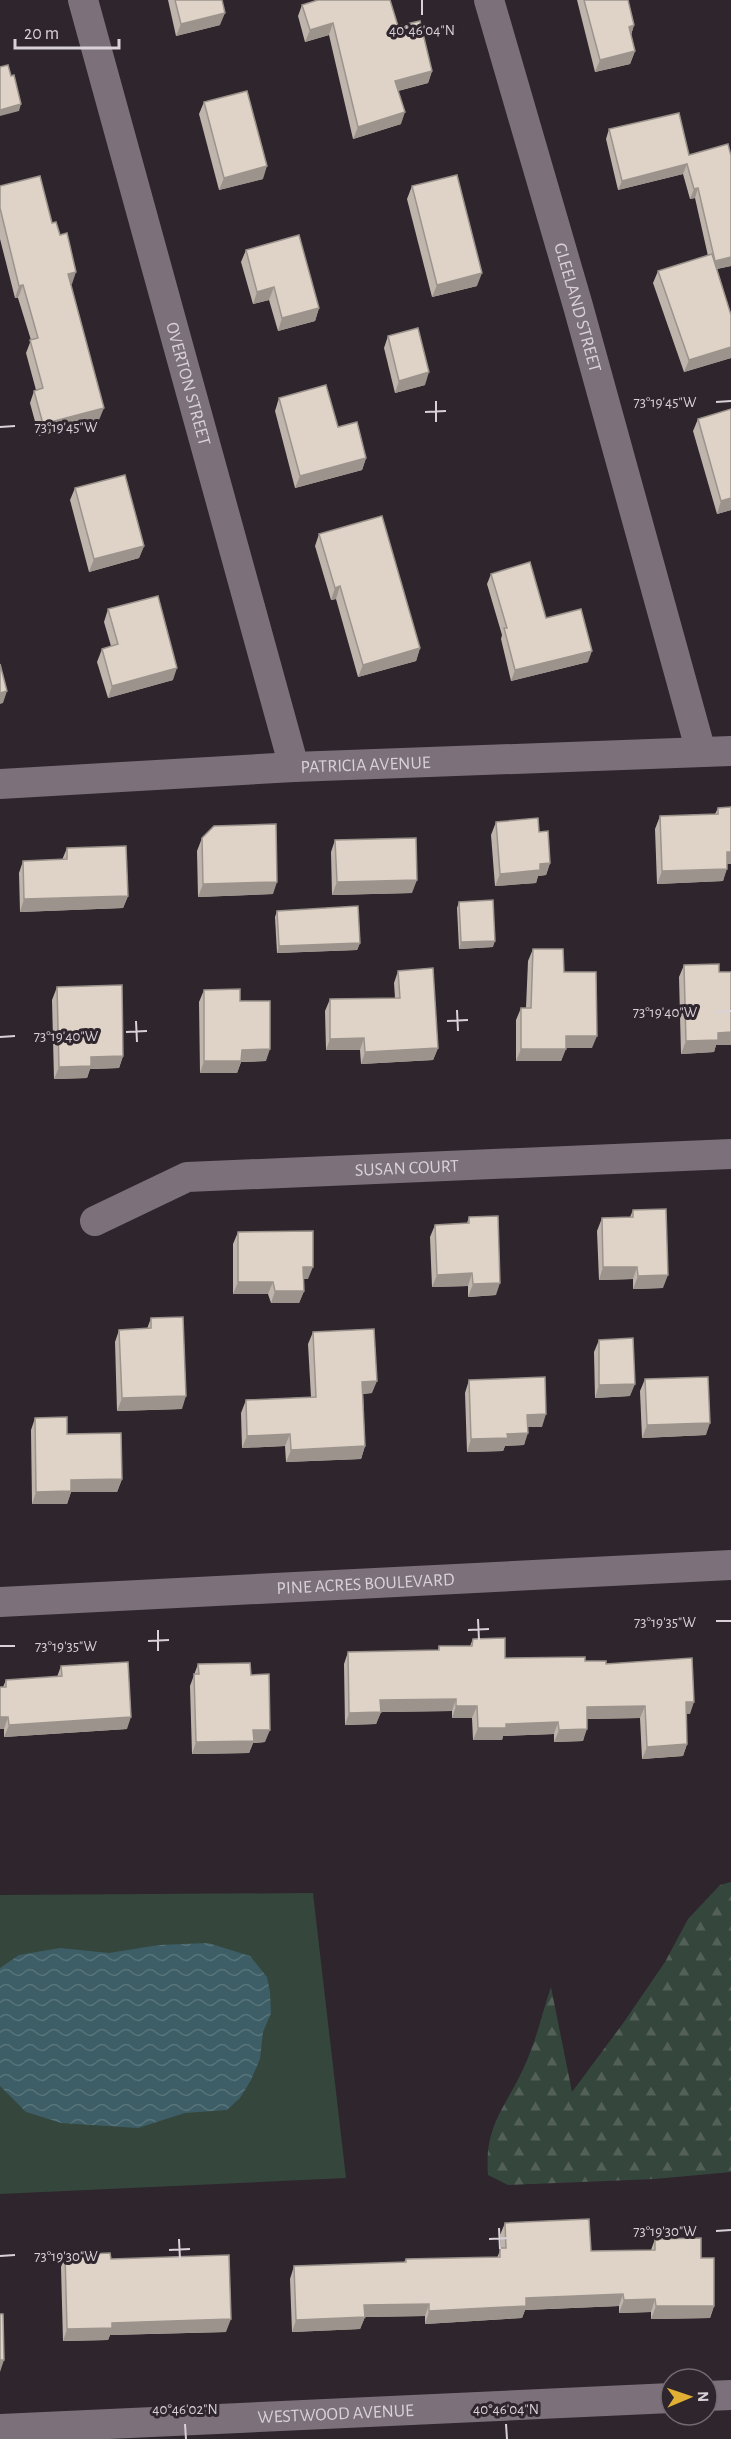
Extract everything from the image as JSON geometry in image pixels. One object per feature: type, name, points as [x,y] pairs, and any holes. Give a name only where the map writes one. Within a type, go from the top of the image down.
[{"type":"street","name":"OVERTON STREET","points":[[83,0],[294,767]]},
{"type":"street","name":"GLEELAND STREET","points":[[489,0],[578,306],[701,752]]},
{"type":"street","name":"PATRICIA AVENUE","points":[[0,784],[294,767],[731,751]]},
{"type":"street","name":"SUSAN COURT","points":[[95,1221],[187,1177],[731,1154]]},
{"type":"street","name":"PINE ACRES BOULEVARD","points":[[0,1602],[731,1565]]},
{"type":"street","name":"WESTWOOD AVENUE","points":[[0,2429],[659,2399]]},
{"type":"green space","points":[[731,1882],[731,2172],[655,2179],[508,2185],[488,2175],[489,2143],[497,2118],[528,2057],[551,1987],[572,2092],[665,1962],[688,1919],[720,1885]]},
{"type":"green space","points":[[313,1893],[346,2178],[0,2194],[0,1895]]},
{"type":"water","points":[[208,1943],[250,1956],[267,1977],[270,1992],[271,2013],[263,2032],[260,2059],[240,2098],[227,2110],[185,2113],[138,2128],[61,2123],[26,2112],[0,2086],[0,1968],[19,1955],[60,1948],[109,1953],[159,1945]]},
{"type":"building","points":[[175,0],[222,0],[225,13],[181,24]]},
{"type":"building","points":[[318,0],[390,0],[398,26],[420,21],[432,71],[395,81],[405,112],[358,127],[333,23],[310,30],[302,5]]},
{"type":"building","points":[[584,0],[628,0],[634,25],[629,27],[635,51],[600,60]]},
{"type":"building","points":[[8,65],[11,76],[14,75],[21,104],[0,110],[0,67]]},
{"type":"building","points":[[247,91],[267,166],[224,178],[204,102]]},
{"type":"building","points":[[679,113],[689,155],[728,144],[731,156],[731,257],[715,261],[698,188],[694,189],[687,164],[622,181],[609,129]]},
{"type":"building","points":[[457,175],[482,273],[437,285],[412,186]]},
{"type":"building","points":[[40,176],[52,223],[56,222],[60,235],[67,233],[76,272],[68,274],[104,408],[43,424],[34,391],[43,388],[30,340],[38,338],[23,285],[19,286],[0,208],[0,186]]},
{"type":"building","points":[[299,235],[319,308],[282,318],[274,287],[257,292],[246,250]]},
{"type":"building","points":[[712,254],[731,315],[731,347],[689,360],[658,271]]},
{"type":"building","points":[[418,328],[429,372],[399,381],[388,336]]},
{"type":"building","points":[[326,385],[338,427],[357,422],[366,458],[300,476],[279,398]]},
{"type":"building","points":[[731,409],[731,498],[721,501],[698,419]]},
{"type":"building","points":[[125,475],[144,546],[94,559],[75,488]]},
{"type":"building","points":[[382,516],[420,648],[363,665],[340,586],[335,588],[319,534]]},
{"type":"building","points":[[530,562],[546,618],[581,609],[592,651],[515,670],[504,628],[507,628],[491,574]]},
{"type":"building","points":[[158,596],[177,668],[112,686],[102,649],[118,644],[108,609]]},
{"type":"building","points":[[0,664],[7,691],[0,693]]},
{"type":"building","points":[[731,807],[731,852],[727,852],[727,869],[662,871],[660,816],[718,814],[718,808]]},
{"type":"building","points":[[538,818],[539,832],[548,831],[550,863],[540,864],[540,870],[500,874],[496,822]]},
{"type":"building","points":[[276,824],[277,882],[203,884],[202,838],[214,826]]},
{"type":"building","points":[[416,838],[417,880],[337,882],[335,840]]},
{"type":"building","points":[[126,846],[128,896],[24,899],[23,861],[67,859],[67,848]]},
{"type":"building","points":[[493,900],[495,941],[461,942],[459,902]]},
{"type":"building","points":[[358,906],[360,943],[279,946],[277,911]]},
{"type":"building","points":[[533,949],[563,949],[564,972],[596,972],[597,1036],[566,1036],[566,1049],[521,1049],[521,1008],[531,1008]]},
{"type":"building","points":[[719,964],[719,972],[731,972],[731,1032],[718,1033],[718,1040],[686,1041],[684,965]]},
{"type":"building","points":[[433,968],[438,1048],[365,1052],[364,1038],[330,1039],[330,999],[400,998],[398,971]]},
{"type":"building","points":[[122,985],[123,1056],[91,1057],[91,1066],[59,1067],[57,987]]},
{"type":"building","points":[[240,989],[240,1001],[270,1001],[270,1049],[242,1050],[241,1061],[204,1061],[204,990]]},
{"type":"building","points":[[666,1209],[668,1275],[638,1276],[637,1267],[603,1267],[602,1218],[633,1217],[633,1210]]},
{"type":"building","points":[[498,1216],[500,1283],[473,1284],[472,1273],[437,1275],[435,1225],[469,1223],[469,1217]]},
{"type":"building","points":[[313,1231],[313,1267],[303,1267],[304,1291],[275,1291],[273,1282],[238,1282],[238,1232]]},
{"type":"building","points":[[183,1317],[186,1396],[122,1398],[119,1330],[151,1328],[151,1318]]},
{"type":"building","points":[[374,1329],[377,1381],[362,1382],[365,1446],[291,1450],[290,1434],[247,1436],[246,1400],[316,1397],[313,1332]]},
{"type":"building","points":[[633,1338],[635,1384],[599,1385],[599,1340]]},
{"type":"building","points":[[545,1377],[546,1414],[527,1415],[528,1433],[507,1434],[508,1438],[471,1439],[469,1380]]},
{"type":"building","points":[[708,1377],[710,1423],[647,1425],[645,1379]]},
{"type":"building","points":[[67,1417],[67,1434],[121,1433],[122,1479],[71,1480],[71,1491],[36,1492],[35,1418]]},
{"type":"building","points":[[505,1638],[505,1658],[585,1657],[585,1661],[606,1661],[606,1664],[692,1658],[694,1702],[686,1702],[687,1744],[647,1747],[645,1706],[587,1707],[587,1729],[559,1730],[558,1722],[506,1724],[506,1728],[478,1728],[477,1706],[456,1706],[456,1699],[380,1700],[381,1712],[349,1713],[348,1652],[439,1650],[439,1646],[472,1646],[473,1639]]},
{"type":"building","points":[[128,1662],[131,1717],[9,1725],[8,1717],[0,1717],[0,1687],[6,1687],[6,1680],[62,1676],[61,1666]]},
{"type":"building","points":[[250,1663],[251,1675],[269,1674],[270,1730],[253,1730],[254,1741],[196,1742],[194,1674],[199,1674],[198,1664]]},
{"type":"building","points":[[589,2219],[591,2251],[655,2250],[655,2239],[701,2238],[701,2258],[714,2258],[714,2306],[656,2306],[655,2299],[624,2300],[623,2294],[526,2298],[526,2306],[429,2311],[429,2304],[364,2305],[365,2317],[296,2320],[294,2266],[406,2262],[406,2259],[500,2257],[500,2248],[506,2248],[505,2223]]},
{"type":"building","points":[[110,2253],[111,2259],[229,2255],[231,2319],[112,2323],[112,2328],[67,2329],[65,2255]]},
{"type":"building","points":[[0,2314],[3,2314],[4,2360],[0,2360]]}]
